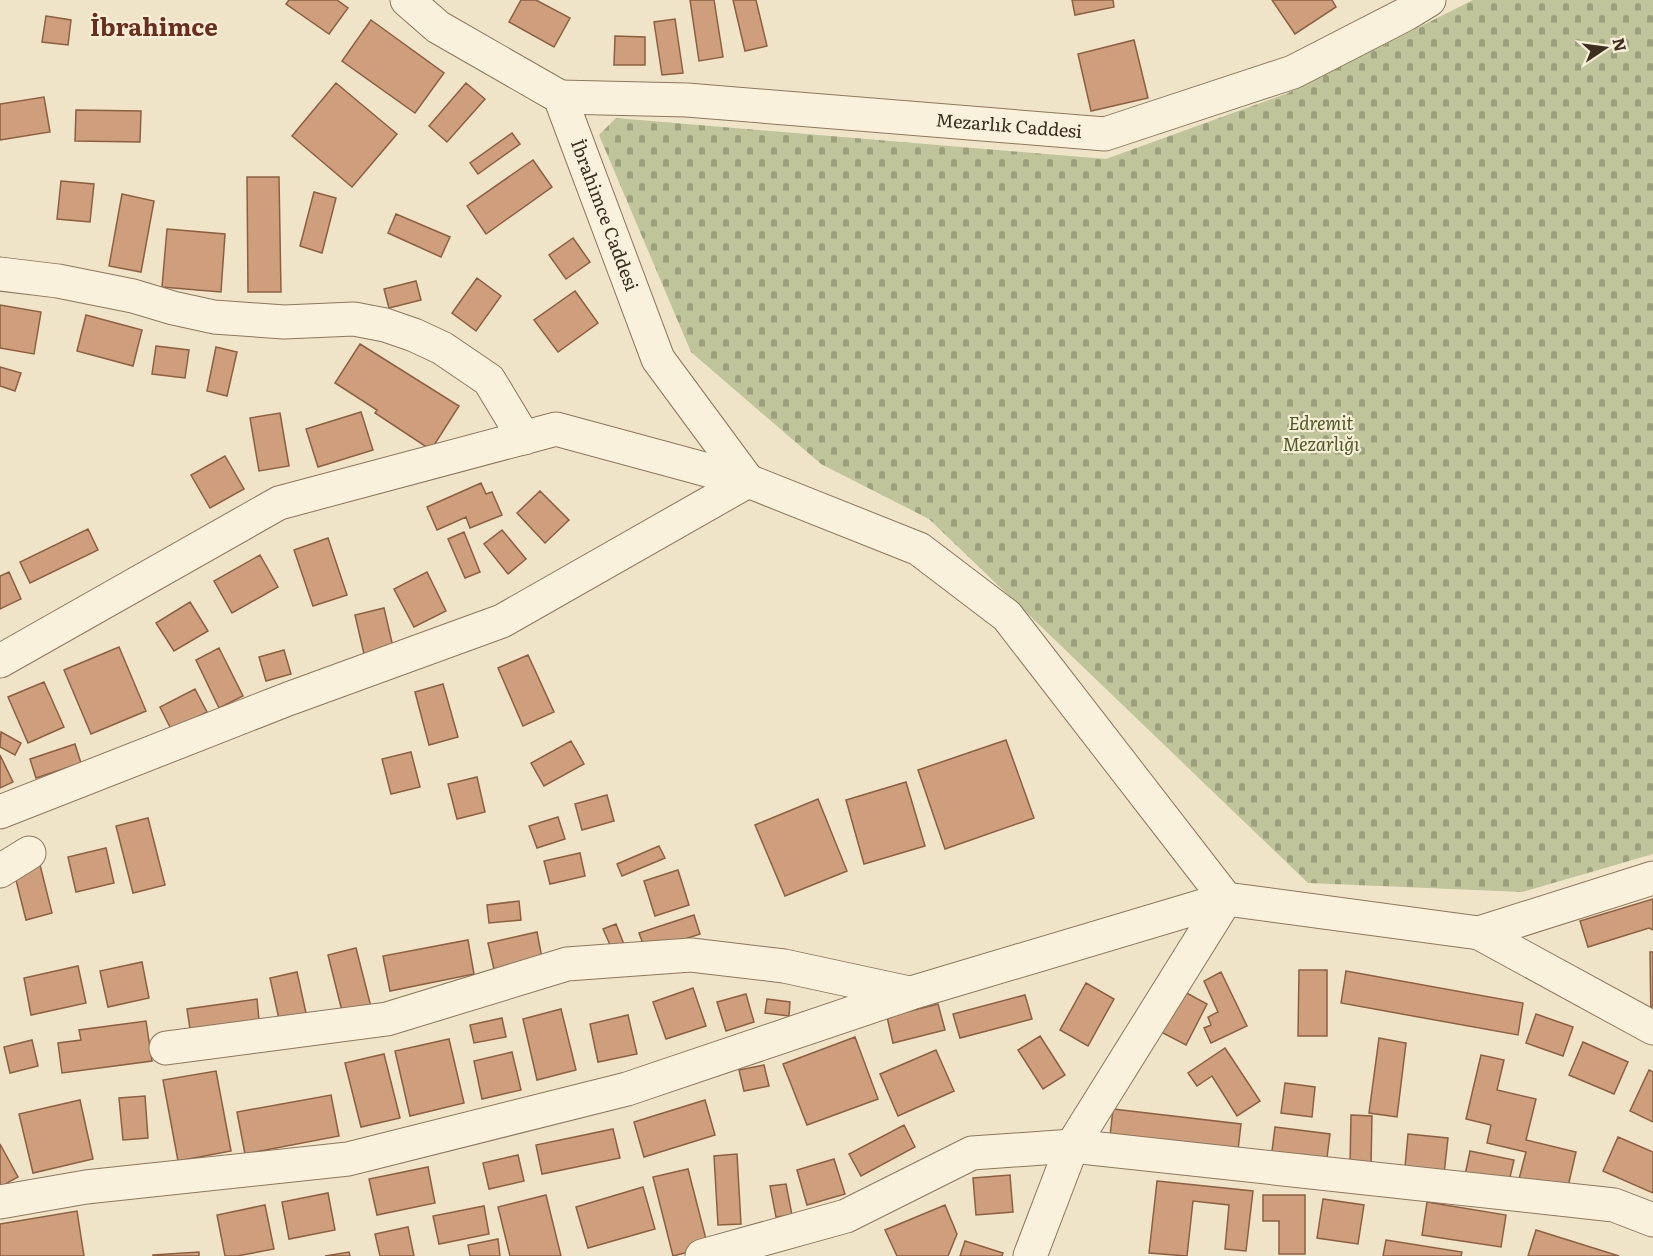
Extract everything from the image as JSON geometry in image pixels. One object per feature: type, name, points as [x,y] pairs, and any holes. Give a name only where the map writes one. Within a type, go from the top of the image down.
[{"type":"street","points":[[407,0],[441,14],[560,97]]},
{"type":"street","name":"Mezarlık Caddesi","points":[[560,97],[687,100],[1105,134],[1293,72],[1411,5]]},
{"type":"street","name":"İbrahimce Caddesi","points":[[560,97],[658,359],[748,481]]},
{"type":"street","points":[[0,274],[58,281],[133,296],[214,317],[275,322],[354,319],[385,325],[442,348],[489,380],[524,438]]},
{"type":"street","points":[[0,660],[279,503],[556,429],[748,481],[919,549],[1007,616],[1226,899]]},
{"type":"street","points":[[0,812],[288,699],[502,621],[748,481]]},
{"type":"street","points":[[0,871],[29,853]]},
{"type":"street","points":[[1479,933],[1653,878]]},
{"type":"street","points":[[1030,1256],[1072,1146],[1226,899]]},
{"type":"street","points":[[0,1202],[86,1187],[348,1159],[627,1089],[911,993],[1226,899],[1479,933],[1653,1028]]},
{"type":"street","points":[[166,1048],[387,1019],[567,964],[691,955],[784,966],[911,993]]},
{"type":"street","points":[[702,1256],[846,1216],[972,1153],[1072,1146],[1614,1205],[1653,1220]]},
{"type":"green space","name":"Edremit Mezarlığı","points":[[1473,0],[1653,0],[1653,854],[1522,892],[1308,883],[929,519],[821,464],[691,352],[599,135],[616,118],[1106,159],[1288,93]]},
{"type":"building","points":[[289,0],[337,0],[348,8],[329,34],[286,4]]},
{"type":"building","points":[[521,0],[536,0],[570,18],[554,47],[509,22]]},
{"type":"building","points":[[690,0],[714,0],[723,57],[699,61]]},
{"type":"building","points":[[733,0],[756,0],[767,46],[745,51]]},
{"type":"building","points":[[1072,0],[1113,0],[1114,7],[1075,15]]},
{"type":"building","points":[[1272,0],[1332,0],[1336,7],[1295,34]]},
{"type":"building","points":[[46,16],[71,20],[68,45],[42,42]]},
{"type":"building","points":[[675,19],[683,73],[662,75],[654,22]]},
{"type":"building","points":[[371,20],[444,73],[415,113],[342,61]]},
{"type":"building","points":[[615,36],[645,37],[645,65],[614,65]]},
{"type":"building","points":[[1134,40],[1148,98],[1091,111],[1078,54]]},
{"type":"building","points":[[336,83],[397,134],[352,187],[292,136]]},
{"type":"building","points":[[466,83],[485,99],[447,142],[429,126]]},
{"type":"building","points":[[44,97],[50,132],[0,140],[0,104]]},
{"type":"building","points":[[76,110],[141,111],[140,142],[75,141]]},
{"type":"building","points":[[512,133],[520,144],[478,174],[470,163]]},
{"type":"building","points":[[533,160],[552,187],[486,234],[467,206]]},
{"type":"building","points":[[247,177],[279,177],[281,292],[248,292]]},
{"type":"building","points":[[61,181],[94,184],[90,222],[57,219]]},
{"type":"building","points":[[314,192],[336,198],[322,253],[300,246]]},
{"type":"building","points":[[122,194],[154,201],[141,272],[109,266]]},
{"type":"building","points":[[396,214],[450,237],[441,257],[388,233]]},
{"type":"building","points":[[167,229],[225,234],[221,292],[162,287]]},
{"type":"building","points":[[573,238],[590,262],[566,279],[549,255]]},
{"type":"building","points":[[477,278],[501,296],[476,331],[452,313]]},
{"type":"building","points":[[416,281],[421,300],[389,308],[384,289]]},
{"type":"building","points":[[575,291],[598,323],[558,352],[534,320]]},
{"type":"building","points":[[0,305],[41,312],[34,354],[0,348]]},
{"type":"building","points":[[86,315],[142,330],[133,366],[77,351]]},
{"type":"building","points":[[360,344],[459,406],[431,450],[375,413],[377,410],[335,383]]},
{"type":"building","points":[[156,346],[189,350],[185,378],[152,374]]},
{"type":"building","points":[[216,347],[237,352],[227,396],[207,391]]},
{"type":"building","points":[[0,367],[21,373],[15,391],[0,386]]},
{"type":"building","points":[[361,412],[373,450],[318,467],[306,429]]},
{"type":"building","points":[[280,413],[289,466],[259,471],[250,418]]},
{"type":"building","points":[[225,456],[244,489],[210,508],[191,475]]},
{"type":"building","points":[[481,483],[486,494],[492,492],[502,515],[470,528],[466,517],[437,530],[427,507]]},
{"type":"building","points":[[540,491],[569,520],[545,543],[517,513]]},
{"type":"building","points":[[88,529],[98,550],[30,583],[20,562]]},
{"type":"building","points":[[502,530],[526,559],[508,574],[484,544]]},
{"type":"building","points":[[464,532],[480,572],[465,578],[448,539]]},
{"type":"building","points":[[328,538],[347,595],[313,606],[294,550]]},
{"type":"building","points":[[260,555],[278,587],[232,613],[214,581]]},
{"type":"building","points":[[9,572],[21,599],[0,609],[0,576]]},
{"type":"building","points":[[427,572],[446,611],[414,627],[394,589]]},
{"type":"building","points":[[190,602],[208,631],[174,651],[156,623]]},
{"type":"building","points":[[384,608],[393,647],[364,654],[355,615]]},
{"type":"building","points":[[119,647],[146,711],[91,734],[64,670]]},
{"type":"building","points":[[219,648],[243,696],[219,708],[196,660]]},
{"type":"building","points":[[284,650],[291,674],[266,681],[259,657]]},
{"type":"building","points":[[528,655],[554,712],[523,726],[498,668]]},
{"type":"building","points":[[44,682],[64,727],[28,743],[8,697]]},
{"type":"building","points":[[443,684],[458,737],[429,745],[415,692]]},
{"type":"building","points":[[195,689],[207,712],[172,731],[160,707]]},
{"type":"building","points":[[1,732],[21,743],[15,755],[0,747]]},
{"type":"building","points":[[1006,740],[1034,818],[945,849],[918,770]]},
{"type":"building","points":[[571,741],[584,764],[544,786],[531,763]]},
{"type":"building","points":[[75,744],[81,763],[36,778],[30,759]]},
{"type":"building","points":[[411,752],[420,787],[391,794],[382,759]]},
{"type":"building","points":[[0,755],[13,782],[0,788]]},
{"type":"building","points":[[477,777],[485,812],[457,819],[448,784]]},
{"type":"building","points":[[906,782],[925,846],[864,864],[846,800]]},
{"type":"building","points":[[607,795],[614,821],[582,830],[575,804]]},
{"type":"building","points":[[818,799],[847,871],[785,896],[755,825]]},
{"type":"building","points":[[558,817],[565,839],[537,848],[529,826]]},
{"type":"building","points":[[148,818],[165,885],[133,893],[116,826]]},
{"type":"building","points":[[659,846],[665,858],[622,876],[617,864]]},
{"type":"building","points":[[106,848],[114,883],[76,892],[68,857]]},
{"type":"building","points":[[580,853],[585,876],[550,884],[544,861]]},
{"type":"building","points":[[40,865],[52,913],[26,920],[14,872]]},
{"type":"building","points":[[678,870],[689,905],[655,916],[644,881]]},
{"type":"building","points":[[1653,899],[1653,930],[1649,928],[1588,947],[1580,921]]},
{"type":"building","points":[[519,901],[521,920],[489,923],[487,905]]},
{"type":"building","points":[[694,915],[700,934],[646,952],[639,933]]},
{"type":"building","points":[[616,924],[627,952],[615,956],[603,929]]},
{"type":"building","points":[[537,932],[542,958],[494,969],[488,943]]},
{"type":"building","points":[[468,940],[474,974],[390,991],[383,956]]},
{"type":"building","points":[[356,948],[371,1007],[343,1015],[328,955]]},
{"type":"building","points":[[1650,952],[1653,952],[1653,1024],[1651,1024]]},
{"type":"building","points":[[142,962],[149,998],[108,1007],[100,971]]},
{"type":"building","points":[[78,966],[86,1003],[31,1015],[24,978]]},
{"type":"building","points":[[1299,970],[1327,970],[1327,1036],[1298,1036]]},
{"type":"building","points":[[1346,971],[1523,1003],[1518,1035],[1341,1003]]},
{"type":"building","points":[[297,972],[306,1013],[279,1019],[270,978]]},
{"type":"building","points":[[1221,972],[1247,1026],[1211,1043],[1204,1028],[1211,1025],[1208,1017],[1218,1012],[1204,981]]},
{"type":"building","points":[[1086,983],[1114,999],[1088,1046],[1060,1030]]},
{"type":"building","points":[[693,988],[706,1026],[666,1039],[653,1002]]},
{"type":"building","points":[[1183,991],[1207,1004],[1186,1045],[1161,1032]]},
{"type":"building","points":[[746,994],[754,1022],[726,1031],[717,1002]]},
{"type":"building","points":[[1025,995],[1032,1019],[960,1038],[953,1014]]},
{"type":"building","points":[[257,999],[259,1020],[190,1029],[187,1009]]},
{"type":"building","points":[[767,999],[790,1002],[789,1016],[765,1013]]},
{"type":"building","points":[[938,1004],[945,1030],[893,1043],[887,1017]]},
{"type":"building","points":[[561,1009],[576,1070],[537,1080],[523,1019]]},
{"type":"building","points":[[1536,1014],[1573,1027],[1563,1056],[1526,1043]]},
{"type":"building","points":[[628,1015],[637,1054],[598,1062],[590,1024]]},
{"type":"building","points":[[502,1018],[506,1037],[474,1043],[470,1025]]},
{"type":"building","points":[[146,1021],[152,1061],[62,1073],[58,1043],[81,1040],[79,1030]]},
{"type":"building","points":[[1040,1036],[1065,1075],[1043,1089],[1018,1050]]},
{"type":"building","points":[[855,1037],[878,1099],[807,1125],[783,1064]]},
{"type":"building","points":[[1379,1038],[1406,1043],[1397,1117],[1369,1113]]},
{"type":"building","points":[[449,1039],[464,1103],[410,1116],[395,1051]]},
{"type":"building","points":[[32,1040],[38,1066],[10,1073],[4,1047]]},
{"type":"building","points":[[1583,1042],[1628,1062],[1614,1094],[1569,1075]]},
{"type":"building","points":[[1225,1048],[1260,1101],[1237,1116],[1212,1076],[1197,1086],[1188,1073]]},
{"type":"building","points":[[936,1050],[954,1091],[898,1116],[880,1074]]},
{"type":"building","points":[[512,1052],[521,1090],[482,1099],[474,1061]]},
{"type":"building","points":[[384,1054],[400,1118],[361,1127],[345,1063]]},
{"type":"building","points":[[1481,1055],[1504,1060],[1497,1090],[1536,1099],[1526,1140],[1576,1152],[1567,1191],[1519,1179],[1526,1152],[1487,1143],[1491,1125],[1466,1119]]},
{"type":"building","points":[[764,1065],[769,1086],[744,1091],[739,1070]]},
{"type":"building","points":[[1649,1070],[1653,1072],[1653,1122],[1630,1111]]},
{"type":"building","points":[[216,1071],[231,1151],[178,1161],[163,1080]]},
{"type":"building","points":[[1285,1083],[1315,1087],[1312,1117],[1281,1113]]},
{"type":"building","points":[[331,1095],[339,1136],[245,1154],[237,1112]]},
{"type":"building","points":[[145,1096],[148,1138],[123,1140],[119,1098]]},
{"type":"building","points":[[80,1100],[93,1159],[33,1173],[19,1114]]},
{"type":"building","points":[[705,1100],[715,1135],[644,1157],[634,1122]]},
{"type":"building","points":[[1113,1109],[1241,1124],[1237,1159],[1109,1145]]},
{"type":"building","points":[[1351,1115],[1372,1116],[1371,1165],[1350,1165]]},
{"type":"building","points":[[904,1125],[915,1147],[861,1176],[849,1154]]},
{"type":"building","points":[[1275,1127],[1330,1134],[1325,1173],[1270,1167]]},
{"type":"building","points":[[613,1129],[620,1158],[542,1174],[536,1145]]},
{"type":"building","points":[[1408,1134],[1448,1138],[1443,1183],[1404,1178]]},
{"type":"building","points":[[1618,1137],[1653,1152],[1653,1193],[1603,1171]]},
{"type":"building","points":[[0,1144],[18,1177],[0,1187]]},
{"type":"building","points":[[1470,1151],[1514,1160],[1507,1190],[1464,1180]]},
{"type":"building","points":[[737,1154],[741,1224],[718,1225],[714,1156]]},
{"type":"building","points":[[518,1155],[524,1181],[489,1189],[483,1163]]},
{"type":"building","points":[[834,1159],[845,1194],[807,1205],[797,1170]]},
{"type":"building","points":[[428,1167],[435,1203],[377,1215],[369,1179]]},
{"type":"building","points":[[688,1169],[708,1247],[673,1256],[653,1177]]},
{"type":"building","points":[[1010,1175],[1013,1212],[976,1215],[973,1178]]},
{"type":"building","points":[[1157,1181],[1253,1191],[1246,1251],[1225,1249],[1229,1205],[1193,1201],[1187,1256],[1149,1253]]},
{"type":"building","points":[[786,1184],[792,1215],[776,1217],[770,1186]]},
{"type":"building","points":[[643,1187],[655,1229],[588,1248],[576,1207]]},
{"type":"building","points":[[328,1193],[335,1230],[289,1239],[282,1202]]},
{"type":"building","points":[[546,1195],[561,1256],[510,1256],[498,1207]]},
{"type":"building","points":[[1263,1195],[1305,1195],[1305,1254],[1279,1254],[1279,1221],[1263,1221]]},
{"type":"building","points":[[1323,1199],[1364,1205],[1358,1244],[1317,1238]]},
{"type":"building","points":[[1427,1202],[1506,1215],[1501,1247],[1422,1235]]},
{"type":"building","points":[[265,1205],[274,1249],[225,1256],[217,1215]]},
{"type":"building","points":[[945,1205],[957,1234],[948,1256],[897,1256],[885,1230]]},
{"type":"building","points":[[484,1206],[489,1234],[439,1244],[433,1216]]},
{"type":"building","points":[[77,1211],[84,1256],[0,1256],[0,1224]]},
{"type":"building","points":[[408,1227],[414,1256],[380,1256],[375,1234]]},
{"type":"building","points":[[1536,1230],[1619,1256],[1528,1256]]},
{"type":"building","points":[[498,1239],[500,1256],[470,1256],[468,1245]]},
{"type":"building","points":[[1386,1240],[1462,1252],[1461,1256],[1383,1256]]},
{"type":"building","points":[[965,1241],[1003,1253],[1002,1256],[960,1256]]},
{"type":"building","points":[[199,1252],[199,1256],[153,1256],[153,1255]]},
{"type":"building","points":[[349,1252],[350,1256],[325,1256]]},
{"type":"district","name":"İbrahimce","points":[[154,28]]}]
